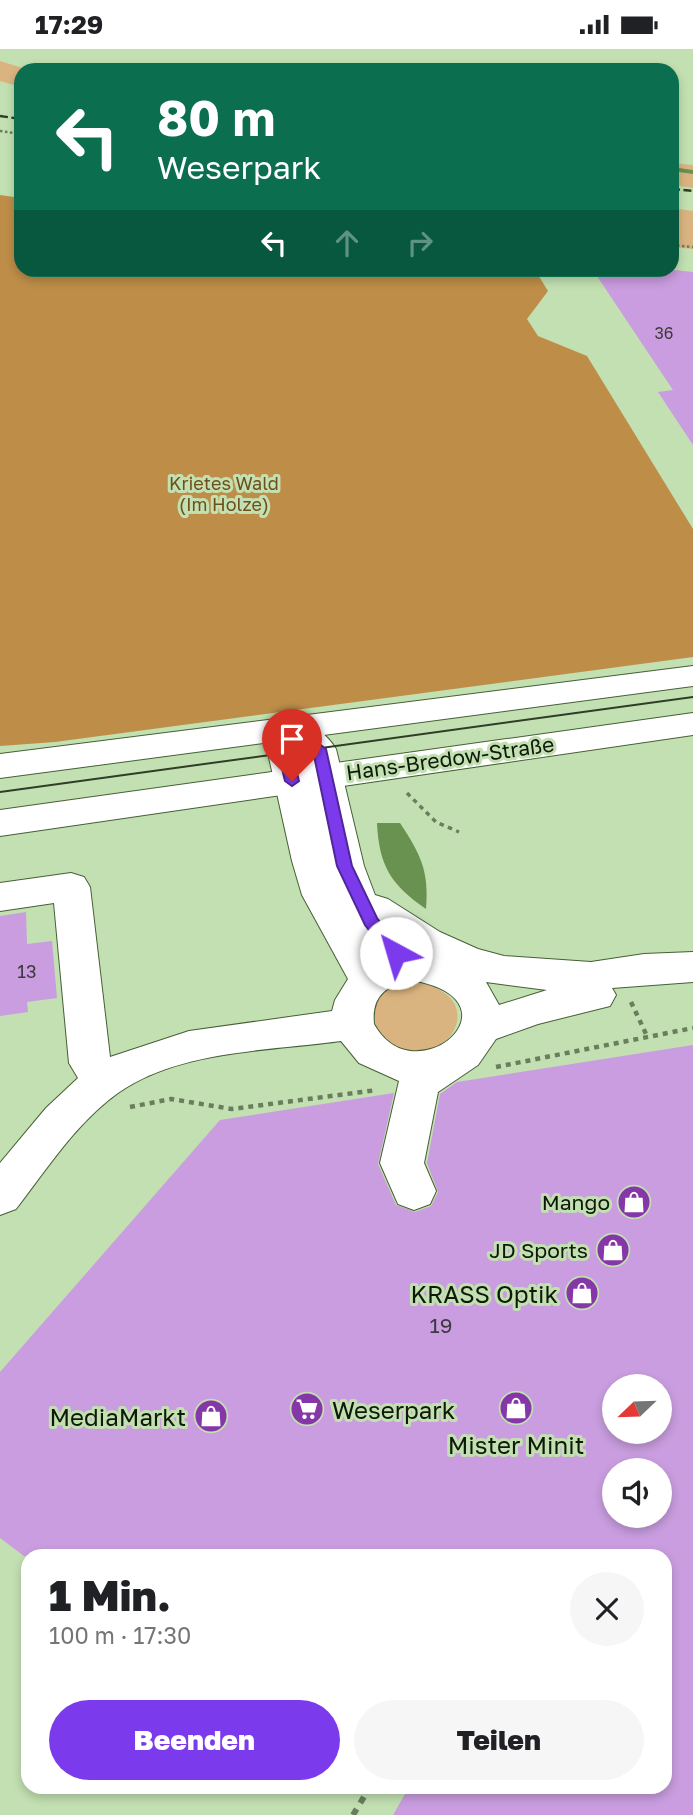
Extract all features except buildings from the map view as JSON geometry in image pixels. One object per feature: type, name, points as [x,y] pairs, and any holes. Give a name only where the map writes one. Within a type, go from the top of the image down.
[{"type":"main road","points":[[0,766],[693,676]]},
{"type":"main road","name":"Hans-Bredow-Straße","points":[[0,823],[693,724]]},
{"type":"main road","points":[[292,728],[285,753],[309,779],[356,895],[383,940],[408,965]]},
{"type":"main road","points":[[309,779],[321,895],[369,980]]},
{"type":"main road","points":[[0,897],[71,887],[93,1090]]},
{"type":"main road","points":[[356,895],[404,931],[482,966],[523,974],[589,976],[693,967]]},
{"type":"main road","points":[[414,1191],[402,1163],[440,1070],[475,1041],[481,1028],[481,1007],[470,988],[453,975],[432,967],[408,965],[387,970],[369,980],[358,993],[352,1008],[353,1024],[359,1038],[371,1051],[440,1070]]},
{"type":"main road","points":[[470,988],[510,992],[559,986],[589,976]]},
{"type":"main road","points":[[481,1028],[512,1014],[558,1001],[684,982],[693,977]]},
{"type":"main road","points":[[0,1196],[52,1127],[93,1090],[133,1064],[186,1048],[353,1024]]},
{"type":"path","points":[[382,767],[436,822],[459,832]]},
{"type":"path","points":[[93,1090],[99,1112],[171,1100],[232,1109],[440,1070],[693,1028]]},
{"type":"path","points":[[353,1815],[366,1794]]},
{"type":"shaded area","points":[[0,61],[14,65],[14,85],[0,81]]},
{"type":"shaded area","points":[[679,164],[693,165],[693,188],[679,186]]},
{"type":"shaded area","points":[[679,209],[693,211],[693,249],[679,248]]},
{"type":"shaded area","points":[[377,823],[400,823],[413,845],[425,874],[426,909],[404,891],[389,873],[381,851]]},
{"type":"shaded area","points":[[416,982],[440,990],[453,1002],[458,1015],[454,1029],[445,1041],[431,1049],[414,1051],[389,1042],[374,1027],[374,1015],[377,998],[387,988]]},
{"type":"green space","name":"Krietes Wald (Im Holze)","points":[[0,195],[14,197],[14,277],[539,277],[548,291],[527,319],[538,336],[587,356],[693,529],[693,657],[55,742],[0,746]]},
{"type":"waterway","points":[[679,170],[693,172]]},
{"type":"tram line","points":[[0,792],[693,697]]},
{"type":"railway","points":[[0,116],[14,118]]},
{"type":"railway","points":[[679,190],[693,191]]},
{"type":"place","name":"Mango","points":[[634,1202]]},
{"type":"place","name":"JD Sports","points":[[613,1250]]},
{"type":"place","name":"KRASS Optik","points":[[582,1293]]},
{"type":"place","name":"Mister Minit","points":[[516,1408]]},
{"type":"place","name":"Weserpark","points":[[307,1409]]},
{"type":"place","name":"MediaMarkt","points":[[211,1416]]},
{"type":"route","points":[[292,781],[285,753],[292,728],[319,749],[345,866],[370,921],[396,953]]}]
